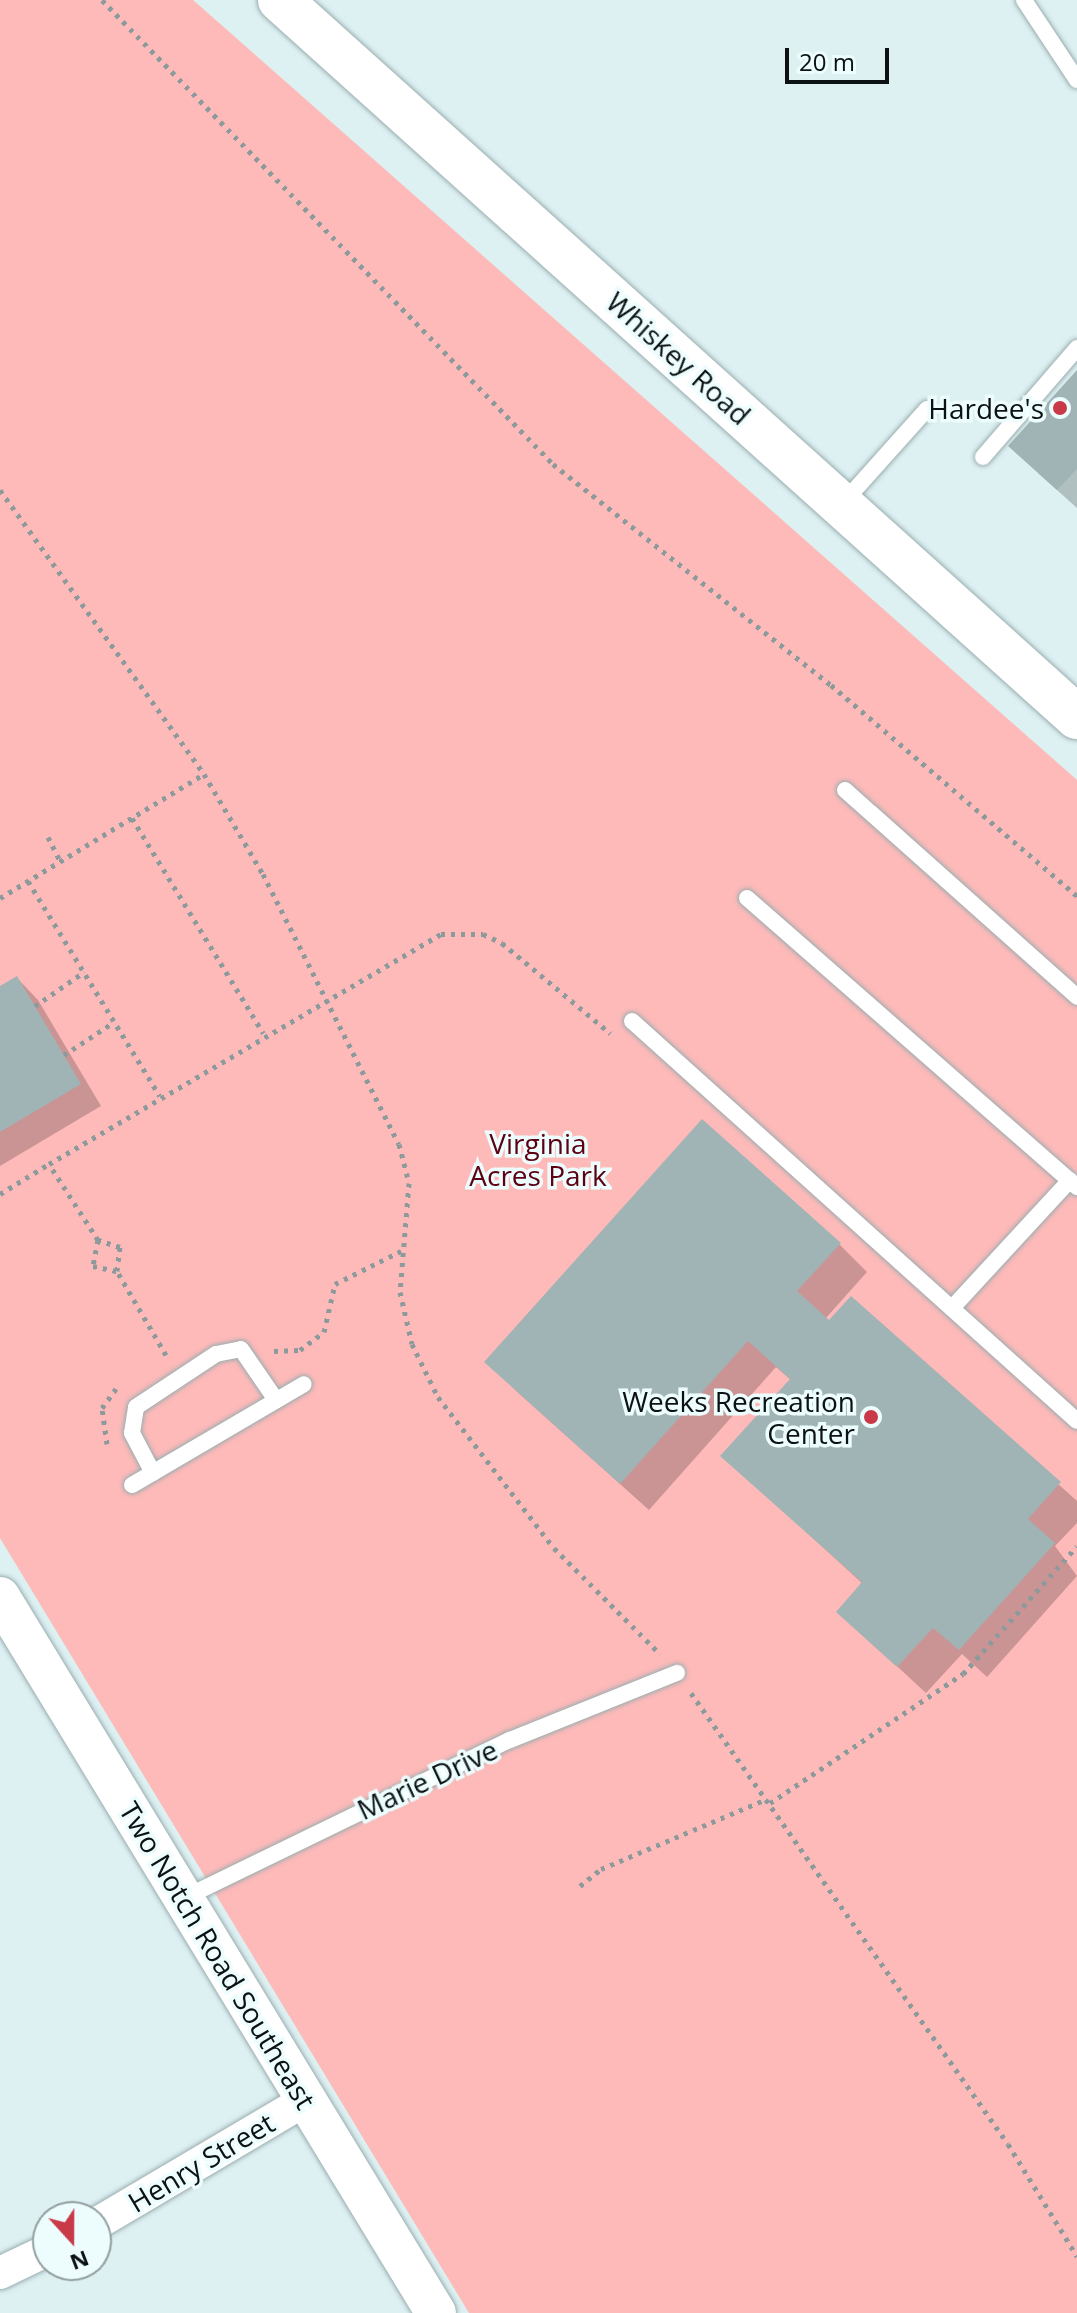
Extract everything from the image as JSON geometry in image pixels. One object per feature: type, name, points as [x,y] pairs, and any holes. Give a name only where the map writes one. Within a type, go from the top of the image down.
[{"type":"main road","name":"Whiskey Road","points":[[280,0],[1077,717]]},
{"type":"street","name":"Two Notch Road Southeast","points":[[0,1597],[436,2313]]},
{"type":"street","name":"Henry Street","points":[[112,2215],[306,2100]]},
{"type":"street","points":[[0,2273],[32,2258]]},
{"type":"lane","points":[[1024,0],[1077,80]]},
{"type":"lane","points":[[983,457],[1077,348]]},
{"type":"lane","points":[[842,505],[927,409]]},
{"type":"lane","points":[[845,790],[1077,997]]},
{"type":"lane","points":[[747,898],[1073,1183],[952,1308]]},
{"type":"lane","points":[[632,1021],[1077,1421]]},
{"type":"lane","points":[[153,1473],[132,1433],[136,1407],[216,1354],[241,1349],[276,1400]]},
{"type":"lane","points":[[132,1485],[304,1384]]},
{"type":"lane","name":"Marie Drive","points":[[183,1899],[510,1740],[677,1673]]},
{"type":"path","points":[[102,0],[553,464],[831,685],[1077,896]]},
{"type":"path","points":[[0,490],[204,774],[263,874],[321,998],[399,1144],[409,1183],[400,1292],[412,1344],[438,1397],[554,1548],[677,1673],[1008,2144],[1077,2256]]},
{"type":"path","points":[[0,898],[204,774]]},
{"type":"path","points":[[132,818],[263,1033]]},
{"type":"path","points":[[48,837],[60,861]]},
{"type":"path","points":[[28,881],[160,1096]]},
{"type":"path","points":[[0,1194],[418,940],[483,934],[543,974],[614,1037]]},
{"type":"path","points":[[35,1006],[84,972]]},
{"type":"path","points":[[64,1055],[114,1022]]},
{"type":"path","points":[[49,1164],[98,1240],[120,1247],[117,1271],[166,1355]]},
{"type":"path","points":[[98,1240],[93,1266],[117,1271]]},
{"type":"path","points":[[580,1886],[601,1869],[768,1801],[963,1674],[1077,1546]]},
{"type":"green space","name":"Virginia Acres Park","points":[[0,0],[193,0],[1077,780],[1077,2313],[469,2313],[0,1538]]},
{"type":"building","name":"Hardee's","points":[[1077,370],[1077,469],[1057,490],[1008,446]]},
{"type":"building","points":[[17,976],[81,1084],[0,1132],[0,986]]},
{"type":"building","name":"Weeks Recreation Center","points":[[702,1119],[841,1243],[797,1291],[829,1320],[851,1296],[1061,1482],[1028,1519],[1055,1543],[959,1650],[933,1628],[897,1667],[836,1612],[862,1582],[720,1456],[790,1379],[748,1341],[620,1484],[484,1362]]},
{"type":"place","name":"Hardee's","points":[[1060,408]]},
{"type":"place","name":"Weeks Recreation Center","points":[[871,1417]]}]
